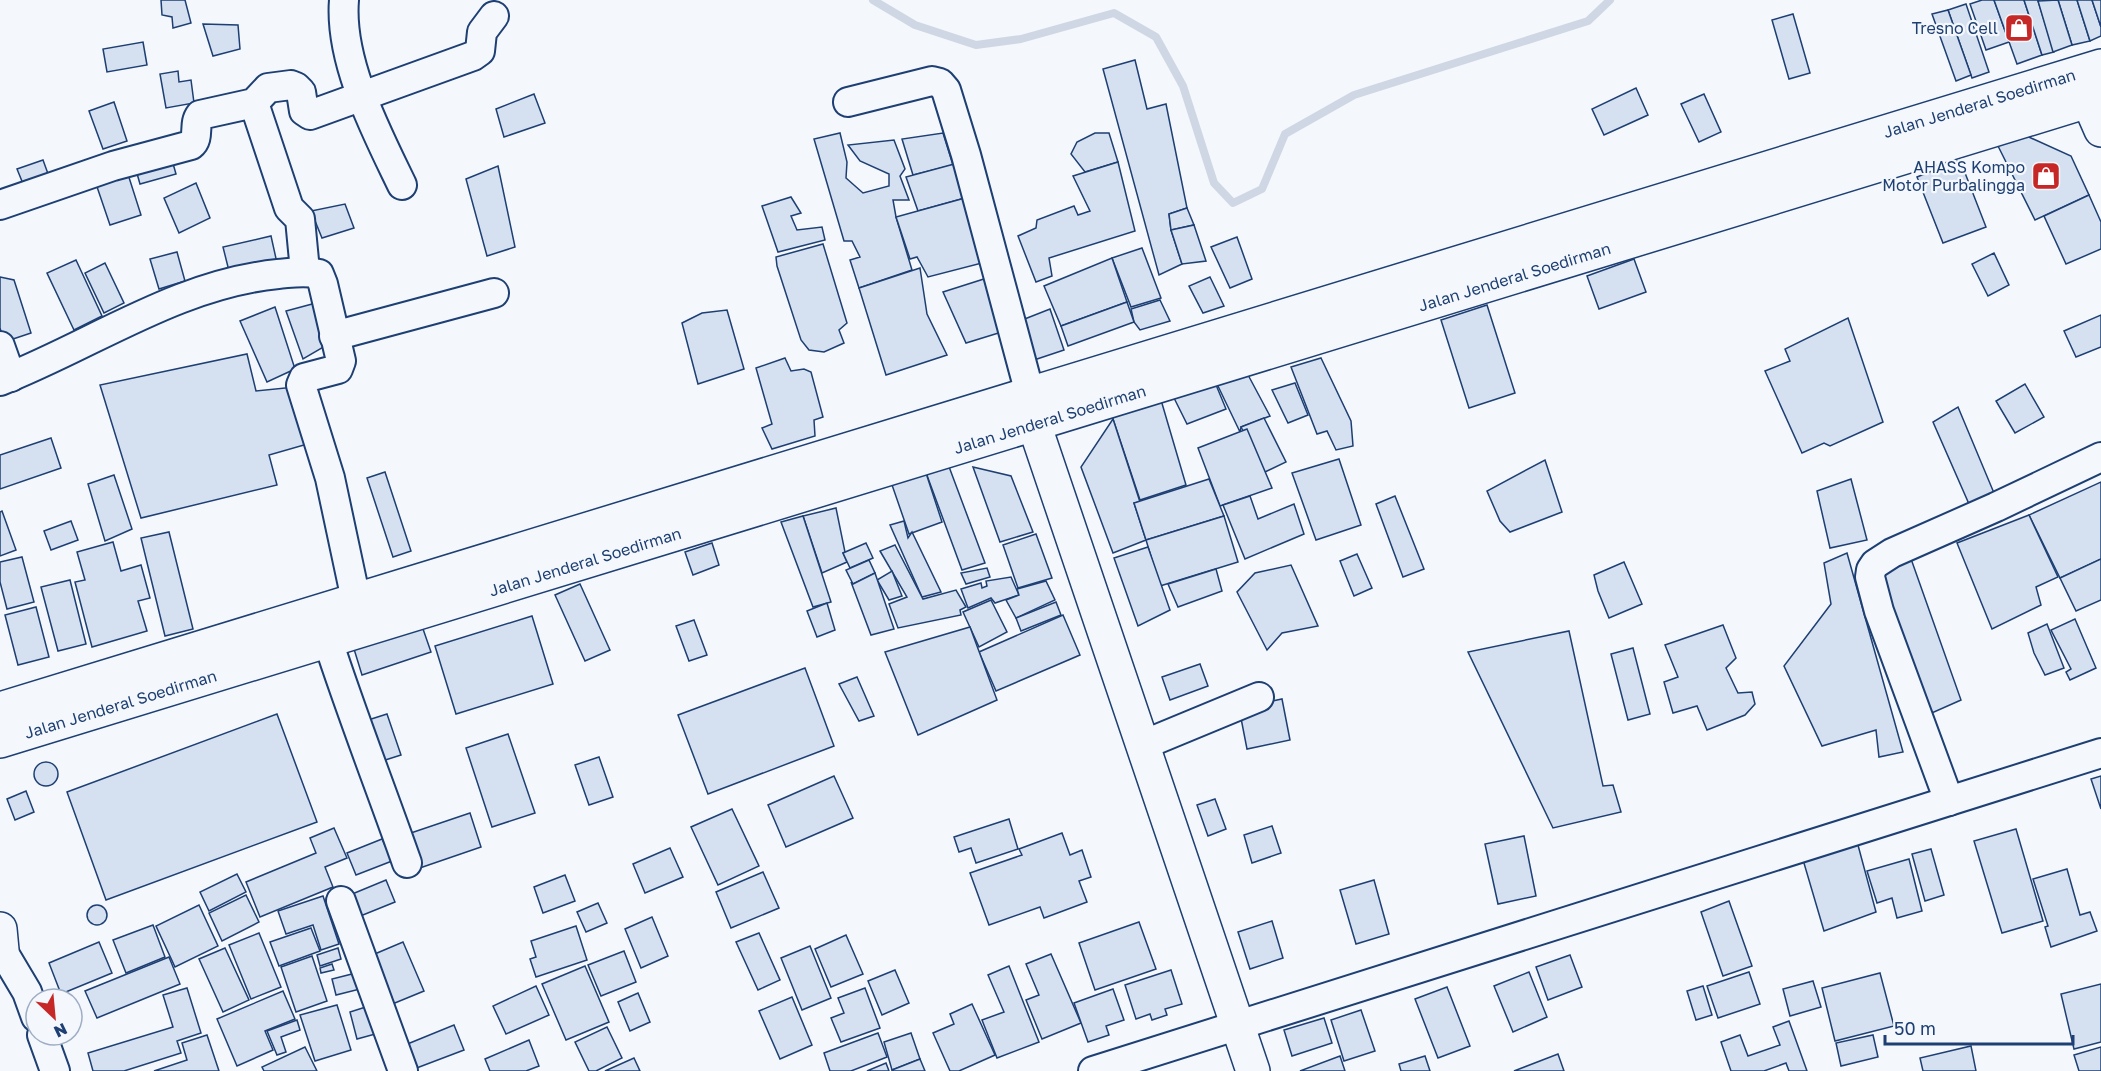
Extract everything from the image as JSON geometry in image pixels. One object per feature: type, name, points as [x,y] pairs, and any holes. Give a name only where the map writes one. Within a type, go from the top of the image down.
[{"type":"main road","name":"Jalan Jenderal Soedirman","points":[[0,709],[356,600],[1032,409],[2093,94]]},
{"type":"main road","name":"Jalan Jenderal Soedirman","points":[[0,741],[328,641],[1032,409]]},
{"type":"main road","points":[[1032,409],[1254,1071]]},
{"type":"street","points":[[344,0],[346,47],[372,124],[402,185]]},
{"type":"street","points":[[0,205],[113,166],[191,145],[195,140],[198,117],[203,113],[254,103],[266,90],[291,85],[299,89],[304,111],[310,115],[478,54],[482,32],[494,16]]},
{"type":"street","points":[[848,102],[932,81],[940,83],[946,90],[975,189],[1032,409]]},
{"type":"street","points":[[254,103],[289,208],[300,219],[305,272]]},
{"type":"street","points":[[0,346],[5,379],[164,304],[253,276],[305,272],[319,274],[341,361],[338,369],[304,378],[301,385],[330,478],[356,600]]},
{"type":"street","points":[[334,336],[494,292]]},
{"type":"street","points":[[1949,801],[1879,611],[1870,577],[1871,570],[1875,564],[1892,553],[2101,457]]},
{"type":"street","points":[[328,641],[354,722],[376,775],[406,863]]},
{"type":"street","points":[[1143,745],[1259,697]]},
{"type":"street","points":[[1093,1071],[2101,753]]},
{"type":"street","points":[[341,901],[403,1071]]},
{"type":"street","points":[[1,944],[24,987]]},
{"type":"street","points":[[46,1047],[55,1071]]},
{"type":"building","points":[[161,0],[185,0],[191,23],[173,28],[172,17],[162,15]]},
{"type":"building","points":[[1982,0],[1994,0],[2009,42],[1986,50],[1970,4]]},
{"type":"building","name":"Tresno Cell","points":[[1994,0],[2024,0],[2042,55],[2017,64]]},
{"type":"building","points":[[2024,0],[2040,0],[2038,1],[2054,52],[2042,55]]},
{"type":"building","points":[[2058,0],[2077,0],[2090,41],[2072,45]]},
{"type":"building","points":[[2058,0],[2072,45],[2053,52],[2038,1]]},
{"type":"building","points":[[2077,0],[2092,0],[2101,27],[2101,36],[2090,41]]},
{"type":"building","points":[[2092,0],[2101,0],[2101,27]]},
{"type":"building","points":[[1966,4],[1989,72],[1972,78],[1948,10]]},
{"type":"building","points":[[1948,10],[1971,75],[1956,81],[1932,14]]},
{"type":"building","points":[[1793,14],[1810,73],[1789,79],[1772,20]]},
{"type":"building","points":[[203,24],[238,25],[240,49],[213,56]]},
{"type":"building","points":[[143,42],[147,65],[107,72],[103,49]]},
{"type":"building","points":[[1135,60],[1147,109],[1166,104],[1187,208],[1169,214],[1171,230],[1182,264],[1159,275],[1103,69]]},
{"type":"building","points":[[178,71],[179,82],[191,80],[194,103],[166,108],[160,74]]},
{"type":"building","points":[[1636,88],[1648,115],[1604,135],[1592,109]]},
{"type":"building","points":[[534,94],[545,123],[504,137],[496,109]]},
{"type":"building","points":[[1704,94],[1721,132],[1699,142],[1681,104]]},
{"type":"building","points":[[114,102],[127,141],[103,149],[89,111]]},
{"type":"building","points":[[840,133],[847,162],[846,178],[863,193],[889,186],[889,174],[860,161],[848,145],[894,140],[905,169],[900,176],[909,200],[893,200],[912,270],[859,288],[850,260],[860,257],[852,241],[844,241],[814,139]]},
{"type":"building","points":[[943,133],[953,165],[913,175],[902,139]]},
{"type":"building","points":[[1095,133],[1109,133],[1118,162],[1085,172],[1071,154],[1077,142]]},
{"type":"building","name":"AHASS Kompo Motor Purbalingga","points":[[2020,133],[2071,156],[2089,195],[2035,220],[1996,142]]},
{"type":"building","points":[[170,153],[176,174],[140,184],[134,163]]},
{"type":"building","points":[[43,160],[51,182],[26,191],[17,169]]},
{"type":"building","points":[[1960,160],[1986,227],[1943,243],[1917,177]]},
{"type":"building","points":[[1118,162],[1135,231],[1049,258],[1052,276],[1036,282],[1018,236],[1036,228],[1037,220],[1074,206],[1078,215],[1090,211],[1073,176]]},
{"type":"building","points":[[958,163],[965,198],[918,211],[906,177]]},
{"type":"building","points":[[498,166],[515,247],[487,256],[466,179]]},
{"type":"building","points":[[126,168],[141,215],[110,225],[94,178]]},
{"type":"building","points":[[196,183],[210,218],[179,233],[164,198]]},
{"type":"building","points":[[2089,195],[2101,222],[2101,249],[2066,264],[2044,216]]},
{"type":"building","points":[[791,197],[801,213],[791,216],[797,230],[822,227],[825,240],[778,252],[762,206]]},
{"type":"building","points":[[965,198],[982,263],[928,277],[917,257],[910,259],[896,217]]},
{"type":"building","points":[[345,204],[354,228],[322,238],[311,211]]},
{"type":"building","points":[[1187,208],[1194,225],[1171,230],[1169,214]]},
{"type":"building","points":[[1194,225],[1206,261],[1182,264],[1171,230]]},
{"type":"building","points":[[271,236],[277,263],[230,275],[223,247]]},
{"type":"building","points":[[1237,237],[1252,279],[1230,288],[1211,247]]},
{"type":"building","points":[[823,244],[847,323],[839,330],[844,343],[824,352],[809,350],[801,340],[776,257]]},
{"type":"building","points":[[1142,248],[1161,298],[1131,307],[1112,258]]},
{"type":"building","points":[[177,252],[185,281],[159,289],[150,259]]},
{"type":"building","points":[[1994,253],[2009,285],[1988,296],[1972,264]]},
{"type":"building","points":[[1112,258],[1127,302],[1061,326],[1044,286]]},
{"type":"building","points":[[1634,259],[1646,292],[1599,309],[1587,276]]},
{"type":"building","points":[[76,260],[102,316],[74,330],[47,273]]},
{"type":"building","points":[[105,263],[124,303],[104,313],[85,273]]},
{"type":"building","points":[[920,268],[927,314],[947,355],[886,375],[859,288]]},
{"type":"building","points":[[0,277],[14,280],[31,333],[4,342],[0,328]]},
{"type":"building","points":[[1210,277],[1224,306],[1203,313],[1189,286]]},
{"type":"building","points":[[987,278],[1005,331],[966,343],[943,292]]},
{"type":"building","points":[[1160,300],[1170,321],[1140,330],[1134,322],[1131,309]]},
{"type":"building","points":[[1127,302],[1134,322],[1068,346],[1061,326]]},
{"type":"building","points":[[316,303],[327,345],[303,359],[286,311]]},
{"type":"building","points":[[1487,305],[1515,393],[1469,408],[1441,320]]},
{"type":"building","points":[[275,307],[295,369],[267,382],[240,321]]},
{"type":"building","points":[[1050,309],[1064,350],[1031,361],[1017,322]]},
{"type":"building","points":[[727,310],[744,369],[698,384],[682,323],[702,313]]},
{"type":"building","points":[[2101,315],[2101,347],[2076,357],[2064,331]]},
{"type":"building","points":[[1848,318],[1883,422],[1830,446],[1824,443],[1802,453],[1765,371],[1790,361],[1785,349]]},
{"type":"building","points":[[247,354],[256,391],[295,387],[311,443],[269,455],[277,485],[141,518],[100,385]]},
{"type":"building","points":[[785,358],[791,371],[804,369],[811,372],[823,417],[814,420],[815,436],[772,449],[762,428],[772,424],[756,368]]},
{"type":"building","points":[[1321,358],[1351,421],[1353,446],[1336,450],[1327,431],[1317,434],[1291,367]]},
{"type":"building","points":[[1247,373],[1270,416],[1241,427],[1240,432],[1217,384]]},
{"type":"building","points":[[1214,380],[1226,409],[1187,424],[1173,396]]},
{"type":"building","points":[[1295,383],[1308,415],[1288,423],[1272,390]]},
{"type":"building","points":[[2025,384],[2044,417],[2015,433],[1996,401]]},
{"type":"building","points":[[1161,400],[1186,485],[1140,500],[1112,416]]},
{"type":"building","points":[[1958,407],[1994,493],[1969,504],[1933,422]]},
{"type":"building","points":[[1264,418],[1286,462],[1265,472],[1241,427]]},
{"type":"building","points":[[1113,419],[1140,502],[1134,503],[1146,540],[1113,553],[1081,467]]},
{"type":"building","points":[[1247,429],[1272,488],[1220,506],[1198,448]]},
{"type":"building","points":[[51,438],[61,468],[0,489],[0,455]]},
{"type":"building","points":[[1339,459],[1361,525],[1316,540],[1292,473]]},
{"type":"building","points":[[1545,460],[1562,512],[1510,532],[1500,521],[1487,491]]},
{"type":"building","points":[[948,464],[985,563],[962,570],[925,470]]},
{"type":"building","points":[[973,467],[1011,476],[1033,532],[1000,542]]},
{"type":"building","points":[[925,470],[942,522],[909,534],[891,482]]},
{"type":"building","points":[[385,472],[411,551],[393,557],[367,478]]},
{"type":"building","points":[[114,475],[132,529],[105,541],[88,484]]},
{"type":"building","points":[[1209,479],[1224,516],[1146,540],[1134,503]]},
{"type":"building","points":[[1851,479],[1867,540],[1830,548],[1817,491]]},
{"type":"building","points":[[2101,482],[2101,559],[2060,578],[2029,515]]},
{"type":"building","points":[[1250,496],[1258,519],[1294,504],[1304,534],[1245,559],[1223,505]]},
{"type":"building","points":[[1395,496],[1424,569],[1403,577],[1376,504]]},
{"type":"building","points":[[836,508],[845,552],[843,553],[847,562],[822,573],[803,516]]},
{"type":"building","points":[[2,511],[16,550],[0,556],[0,512]]},
{"type":"building","points":[[2029,515],[2058,577],[2036,587],[2041,605],[1992,629],[1957,543]]},
{"type":"building","points":[[803,516],[831,602],[813,607],[781,522]]},
{"type":"building","points":[[1224,516],[1238,562],[1160,586],[1146,540]]},
{"type":"building","points":[[71,521],[78,540],[51,550],[44,531]]},
{"type":"building","points":[[904,521],[908,538],[912,532],[941,592],[922,597],[890,525]]},
{"type":"building","points":[[169,532],[193,629],[165,636],[141,538]]},
{"type":"building","points":[[1036,534],[1052,578],[1018,588],[1003,545]]},
{"type":"building","points":[[113,542],[121,571],[141,565],[150,598],[138,601],[147,631],[92,647],[75,582],[85,580],[77,552]]},
{"type":"building","points":[[712,543],[719,565],[693,575],[685,552]]},
{"type":"building","points":[[866,543],[873,558],[850,568],[843,553]]},
{"type":"building","points":[[895,545],[923,599],[956,590],[966,607],[960,610],[961,615],[898,628],[889,604],[907,597],[880,551]]},
{"type":"building","points":[[1148,547],[1170,610],[1138,626],[1114,558]]},
{"type":"building","points":[[1847,553],[1903,752],[1879,757],[1876,730],[1822,746],[1784,666],[1831,604],[1824,563]]},
{"type":"building","points":[[1357,554],[1372,588],[1354,596],[1340,561]]},
{"type":"building","points":[[1910,556],[1961,700],[1925,716],[1881,571]]},
{"type":"building","points":[[22,557],[34,602],[7,609],[0,582],[0,562]]},
{"type":"building","points":[[2101,559],[2101,600],[2076,611],[2060,578]]},
{"type":"building","points":[[869,560],[875,573],[853,584],[846,570]]},
{"type":"building","points":[[1624,562],[1642,604],[1609,618],[1594,575]]},
{"type":"building","points":[[1291,565],[1318,626],[1282,633],[1267,650],[1237,592],[1255,573]]},
{"type":"building","points":[[987,568],[990,577],[966,584],[961,573]]},
{"type":"building","points":[[1216,569],[1222,591],[1178,607],[1168,584]]},
{"type":"building","points":[[892,571],[902,596],[889,600],[877,580]]},
{"type":"building","points":[[875,573],[894,629],[871,635],[851,582],[853,584]]},
{"type":"building","points":[[1011,577],[1019,595],[995,603],[991,598],[968,608],[961,589],[981,583],[982,588],[987,586],[986,581]]},
{"type":"building","points":[[70,580],[86,644],[58,651],[41,587]]},
{"type":"building","points":[[1046,581],[1055,600],[1016,618],[1006,600],[1019,595],[1017,589]]},
{"type":"building","points":[[580,584],[610,650],[585,661],[555,595]]},
{"type":"building","points":[[991,600],[1007,632],[979,647],[963,612]]},
{"type":"building","points":[[1056,602],[1061,615],[1021,631],[1016,618]]},
{"type":"building","points":[[827,603],[835,630],[817,637],[807,611]]},
{"type":"building","points":[[36,607],[49,657],[18,665],[5,615]]},
{"type":"building","points":[[1063,615],[1080,655],[996,691],[979,652]]},
{"type":"building","points":[[532,616],[553,684],[456,714],[435,646]]},
{"type":"building","points":[[2075,619],[2096,668],[2070,680],[2066,672],[2071,669],[2051,630]]},
{"type":"building","points":[[694,620],[707,655],[689,661],[676,626]]},
{"type":"building","points":[[2047,624],[2064,668],[2045,675],[2034,653],[2028,633]]},
{"type":"building","points":[[1723,625],[1736,658],[1726,668],[1738,693],[1752,692],[1755,704],[1745,715],[1707,730],[1697,706],[1673,713],[1664,682],[1678,677],[1665,645]]},
{"type":"building","points":[[422,626],[431,652],[362,675],[354,649]]},
{"type":"building","points":[[970,627],[997,700],[918,735],[885,652]]},
{"type":"building","points":[[1569,631],[1603,786],[1613,785],[1621,812],[1553,828],[1468,652]]},
{"type":"building","points":[[1633,648],[1650,714],[1628,720],[1611,654]]},
{"type":"building","points":[[1200,664],[1208,686],[1170,700],[1162,677]]},
{"type":"building","points":[[805,668],[834,746],[708,794],[678,715]]},
{"type":"building","points":[[857,677],[874,716],[859,721],[839,684]]},
{"type":"building","points":[[1282,699],[1290,740],[1247,749],[1239,708]]},
{"type":"building","points":[[277,714],[317,822],[106,900],[67,792]]},
{"type":"building","points":[[387,714],[401,755],[379,762],[365,721]]},
{"type":"building","points":[[508,734],[535,813],[492,827],[466,748]]},
{"type":"building","points":[[599,757],[613,797],[589,805],[575,765]]},
{"type":"building","points":[[46,762],[51,763],[57,769],[57,779],[51,785],[46,786],[41,785],[35,779],[34,774],[35,769],[41,763]]},
{"type":"building","points":[[834,776],[853,818],[786,847],[768,805]]},
{"type":"building","points":[[2101,776],[2101,809],[2091,779]]},
{"type":"building","points":[[26,791],[34,812],[15,820],[7,799]]},
{"type":"building","points":[[1215,799],[1226,829],[1208,836],[1197,805]]},
{"type":"building","points":[[732,809],[759,866],[718,885],[691,827]]},
{"type":"building","points":[[470,813],[481,847],[411,871],[399,837]]},
{"type":"building","points":[[1009,819],[1018,849],[976,863],[971,848],[959,852],[954,837]]},
{"type":"building","points":[[1272,826],[1281,853],[1252,863],[1244,835]]},
{"type":"building","points":[[334,828],[347,858],[325,867],[333,887],[260,917],[246,882],[316,853],[310,838]]},
{"type":"building","points":[[2016,829],[2043,921],[2002,933],[1974,841]]},
{"type":"building","points":[[1062,833],[1070,855],[1082,850],[1091,877],[1079,881],[1087,902],[1044,918],[1040,907],[989,925],[970,873],[1022,855],[1019,849]]},
{"type":"building","points":[[1855,834],[1876,912],[1824,931],[1801,853]]},
{"type":"building","points":[[1524,836],[1536,896],[1498,904],[1485,844]]},
{"type":"building","points":[[382,839],[392,861],[356,875],[347,853]]},
{"type":"building","points":[[670,848],[683,877],[645,893],[633,864]]},
{"type":"building","points":[[1931,849],[1944,895],[1925,901],[1912,854]]},
{"type":"building","points":[[1909,859],[1922,911],[1897,918],[1892,898],[1877,903],[1867,871]]},
{"type":"building","points":[[2067,869],[2080,915],[2090,912],[2097,931],[2051,947],[2045,927],[2048,926],[2033,879]]},
{"type":"building","points":[[763,872],[779,908],[731,928],[716,892]]},
{"type":"building","points":[[237,874],[246,892],[209,911],[200,892]]},
{"type":"building","points":[[565,875],[575,901],[543,913],[534,887]]},
{"type":"building","points":[[386,880],[395,902],[353,919],[345,897]]},
{"type":"building","points":[[1374,880],[1389,934],[1356,944],[1340,890]]},
{"type":"building","points":[[246,895],[259,922],[222,941],[209,913]]},
{"type":"building","points":[[323,896],[339,944],[321,950],[313,925],[286,934],[278,911]]},
{"type":"building","points":[[1729,901],[1752,966],[1723,976],[1701,912]]},
{"type":"building","points":[[598,903],[607,923],[586,932],[577,912]]},
{"type":"building","points":[[93,905],[101,905],[107,911],[107,919],[101,925],[93,925],[87,919],[87,911]]},
{"type":"building","points":[[199,905],[218,946],[175,967],[156,926]]},
{"type":"building","points":[[652,917],[668,956],[641,968],[625,929]]},
{"type":"building","points":[[1272,921],[1283,958],[1250,969],[1238,932]]},
{"type":"building","points":[[1139,922],[1156,969],[1095,990],[1079,943]]},
{"type":"building","points":[[153,925],[165,957],[126,973],[113,940]]},
{"type":"building","points":[[576,926],[587,960],[536,977],[530,959],[536,957],[531,941]]},
{"type":"building","points":[[311,928],[320,951],[279,966],[270,942]]},
{"type":"building","points":[[259,933],[281,987],[251,999],[229,945]]},
{"type":"building","points":[[759,933],[780,980],[758,990],[736,942]]},
{"type":"building","points":[[846,935],[863,974],[831,987],[815,949]]},
{"type":"building","points":[[99,942],[112,973],[78,987],[58,987],[49,963]]},
{"type":"building","points":[[403,942],[424,991],[390,1005],[370,956]]},
{"type":"building","points":[[810,946],[831,998],[802,1010],[781,958]]},
{"type":"building","points":[[225,948],[249,1000],[223,1012],[199,959]]},
{"type":"building","points":[[338,948],[341,959],[320,966],[317,955]]},
{"type":"building","points":[[624,951],[636,982],[601,996],[588,965]]},
{"type":"building","points":[[1051,954],[1081,1023],[1042,1039],[1026,1000],[1039,995],[1026,964]]},
{"type":"building","points":[[1570,955],[1582,987],[1548,1000],[1536,967]]},
{"type":"building","points":[[312,956],[327,1001],[296,1012],[281,967]]},
{"type":"building","points":[[169,957],[180,984],[97,1018],[85,991]]},
{"type":"building","points":[[332,964],[334,970],[321,973],[320,968]]},
{"type":"building","points":[[585,966],[609,1022],[566,1040],[542,984]]},
{"type":"building","points":[[1009,966],[1039,1042],[997,1058],[982,1020],[1004,1012],[988,975]]},
{"type":"building","points":[[895,970],[909,1003],[882,1015],[868,981]]},
{"type":"building","points":[[1171,970],[1182,1004],[1165,1009],[1167,1015],[1152,1020],[1150,1014],[1136,1019],[1125,985]]},
{"type":"building","points":[[1529,972],[1547,1017],[1513,1032],[1494,986]]},
{"type":"building","points":[[1749,972],[1760,1004],[1718,1018],[1707,986]]},
{"type":"building","points":[[356,973],[360,989],[336,995],[332,979]]},
{"type":"building","points":[[1880,973],[1894,1026],[1835,1041],[1822,988]]},
{"type":"building","points":[[1813,981],[1821,1007],[1790,1016],[1783,989]]},
{"type":"building","points":[[2101,984],[2101,1042],[2074,1049],[2061,994]]},
{"type":"building","points":[[536,986],[549,1015],[506,1034],[493,1006]]},
{"type":"building","points":[[1703,986],[1712,1015],[1696,1020],[1687,991]]},
{"type":"building","points":[[1447,987],[1470,1046],[1438,1058],[1415,999]]},
{"type":"building","points":[[187,988],[201,1033],[177,1041],[181,1053],[124,1071],[93,1071],[88,1053],[173,1027],[163,995]]},
{"type":"building","points":[[865,988],[880,1028],[841,1042],[831,1018],[844,1013],[838,998]]},
{"type":"building","points":[[1113,989],[1124,1020],[1106,1026],[1109,1035],[1088,1042],[1074,1003]]},
{"type":"building","points":[[283,991],[295,1019],[265,1031],[273,1050],[237,1066],[217,1019]]},
{"type":"building","points":[[638,993],[650,1022],[630,1031],[618,1002]]},
{"type":"building","points":[[792,997],[812,1045],[780,1059],[759,1011]]},
{"type":"building","points":[[972,1004],[995,1055],[959,1071],[950,1071],[933,1033],[954,1024],[950,1014]]},
{"type":"building","points":[[337,1005],[351,1050],[315,1061],[300,1015]]},
{"type":"building","points":[[372,1005],[379,1033],[357,1039],[350,1012]]},
{"type":"building","points":[[1361,1010],[1375,1051],[1344,1061],[1331,1020]]},
{"type":"building","points":[[1324,1018],[1332,1043],[1292,1056],[1284,1030]]},
{"type":"building","points":[[297,1020],[300,1030],[281,1037],[286,1052],[277,1055],[267,1031]]},
{"type":"building","points":[[1789,1021],[1807,1071],[1789,1071],[1786,1063],[1764,1071],[1731,1071],[1721,1042],[1740,1035],[1748,1056],[1780,1045],[1773,1027]]},
{"type":"building","points":[[454,1025],[464,1050],[414,1069],[405,1045]]},
{"type":"building","points":[[607,1027],[622,1058],[596,1071],[589,1071],[575,1042]]},
{"type":"building","points":[[878,1033],[887,1057],[851,1071],[830,1071],[824,1053]]},
{"type":"building","points":[[911,1033],[920,1059],[892,1070],[884,1042]]},
{"type":"building","points":[[207,1035],[219,1071],[154,1071],[187,1060],[182,1043]]},
{"type":"building","points":[[1873,1035],[1878,1057],[1841,1066],[1836,1043]]},
{"type":"building","points":[[529,1040],[539,1066],[526,1071],[490,1071],[485,1059]]},
{"type":"building","points":[[1971,1046],[1976,1071],[1923,1071],[1920,1058]]},
{"type":"building","points":[[305,1047],[317,1071],[264,1071],[262,1067]]},
{"type":"building","points":[[2101,1047],[2101,1071],[2079,1071],[2074,1055]]},
{"type":"building","points":[[1558,1054],[1564,1071],[1514,1071]]},
{"type":"building","points":[[1340,1056],[1345,1071],[1300,1071]]},
{"type":"building","points":[[1425,1056],[1430,1071],[1401,1071],[1399,1064]]},
{"type":"building","points":[[634,1058],[640,1071],[605,1071]]},
{"type":"building","points":[[920,1059],[925,1071],[892,1070]]},
{"type":"building","points":[[886,1063],[889,1071],[867,1071]]},
{"type":"waterway","points":[[873,0],[915,25],[976,45],[1021,39],[1114,13],[1156,37],[1183,86],[1214,183],[1233,203],[1262,189],[1285,134],[1354,95],[1588,21],[1610,0]]},
{"type":"place","name":"Tresno Cell","points":[[2019,28]]},
{"type":"place","name":"AHASS Kompo Motor Purbalingga","points":[[2046,176]]}]
